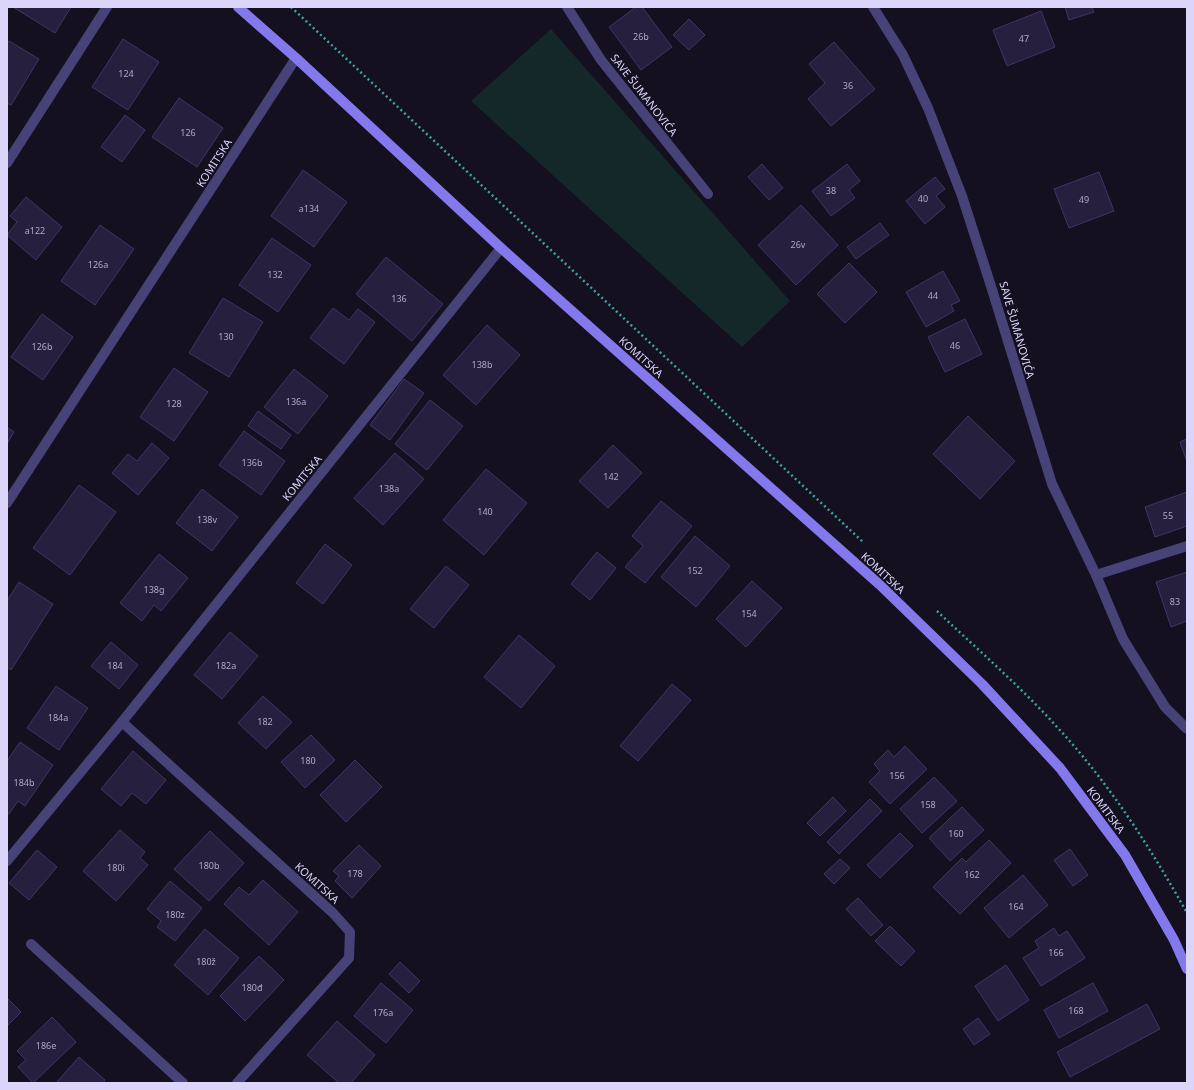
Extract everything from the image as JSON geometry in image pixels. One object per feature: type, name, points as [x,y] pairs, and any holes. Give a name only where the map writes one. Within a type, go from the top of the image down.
[{"type":"main road","name":"KOMITSKA","points":[[238,7],[296,58],[501,248],[880,585],[982,684],[1060,768],[1125,856],[1174,940],[1187,969]]},
{"type":"street","points":[[7,163],[107,7]]},
{"type":"street","name":"SAVE ŠUMANOVIĆA","points":[[567,7],[601,60],[708,194]]},
{"type":"street","name":"SAVE ŠUMANOVIĆA","points":[[873,7],[903,55],[928,108],[962,196],[1052,484],[1096,575],[1123,639],[1165,707],[1187,729]]},
{"type":"street","name":"KOMITSKA","points":[[7,503],[296,58]]},
{"type":"street","name":"KOMITSKA","points":[[7,861],[122,722],[501,248]]},
{"type":"street","points":[[1096,575],[1187,546]]},
{"type":"street","name":"KOMITSKA","points":[[122,722],[327,908],[350,932],[349,958],[237,1083]]},
{"type":"street","points":[[31,944],[183,1083]]},
{"type":"green space","points":[[551,29],[790,301],[742,347],[471,101]]},
{"type":"building","points":[[13,7],[71,7],[55,33]]},
{"type":"building","points":[[636,7],[642,7],[672,47],[641,70],[609,27]]},
{"type":"building","points":[[1065,7],[1092,7],[1094,12],[1069,20]]},
{"type":"building","points":[[1041,11],[1055,47],[1007,66],[993,30]]},
{"type":"building","points":[[689,19],[705,35],[689,50],[673,35]]},
{"type":"building","points":[[123,39],[159,62],[128,110],[92,87]]},
{"type":"building","points":[[9,41],[39,59],[11,105],[7,103],[7,44]]},
{"type":"building","points":[[834,42],[875,89],[831,126],[808,99],[825,83],[809,64]]},
{"type":"building","points":[[179,98],[223,128],[197,167],[152,137]]},
{"type":"building","points":[[125,115],[145,130],[122,162],[101,147]]},
{"type":"building","points":[[762,164],[783,188],[769,200],[748,177]]},
{"type":"building","points":[[847,164],[860,181],[849,190],[855,198],[831,216],[812,191]]},
{"type":"building","points":[[303,170],[347,202],[314,247],[271,216]]},
{"type":"building","points":[[1099,172],[1114,211],[1069,228],[1054,189]]},
{"type":"building","points":[[935,177],[945,189],[936,196],[945,207],[925,224],[906,201]]},
{"type":"building","points":[[26,197],[62,227],[36,260],[7,235],[17,222],[10,216]]},
{"type":"building","points":[[801,205],[838,245],[796,285],[758,245]]},
{"type":"building","points":[[880,223],[889,235],[856,259],[847,247]]},
{"type":"building","points":[[100,225],[134,249],[95,305],[61,281]]},
{"type":"building","points":[[272,238],[311,265],[278,312],[239,285]]},
{"type":"building","points":[[386,257],[443,304],[412,341],[356,294]]},
{"type":"building","points":[[849,263],[877,292],[845,323],[817,294]]},
{"type":"building","points":[[943,271],[960,301],[951,305],[954,311],[926,327],[906,292]]},
{"type":"building","points":[[223,298],[263,322],[229,377],[189,353]]},
{"type":"building","points":[[333,308],[349,320],[358,309],[375,322],[344,364],[310,338]]},
{"type":"building","points":[[42,314],[73,337],[43,380],[11,357]]},
{"type":"building","points":[[965,319],[982,354],[945,372],[928,337]]},
{"type":"building","points":[[487,325],[520,355],[476,405],[443,375]]},
{"type":"building","points":[[174,368],[208,392],[174,441],[140,417]]},
{"type":"building","points":[[294,369],[328,396],[298,434],[264,407]]},
{"type":"building","points":[[404,379],[424,393],[390,440],[370,425]]},
{"type":"building","points":[[430,400],[463,426],[427,470],[395,444]]},
{"type":"building","points":[[258,411],[291,435],[281,449],[248,426]]},
{"type":"building","points":[[968,416],[1015,461],[980,499],[933,454]]},
{"type":"building","points":[[7,427],[14,432],[7,444]]},
{"type":"building","points":[[244,431],[285,461],[261,495],[219,465]]},
{"type":"building","points":[[1187,439],[1187,462],[1180,442]]},
{"type":"building","points":[[152,443],[169,458],[138,495],[112,473],[128,454],[137,461]]},
{"type":"building","points":[[613,445],[642,473],[608,508],[579,481]]},
{"type":"building","points":[[395,453],[424,479],[383,525],[354,498]]},
{"type":"building","points":[[486,469],[527,503],[484,555],[443,520]]},
{"type":"building","points":[[79,485],[116,512],[70,575],[33,548]]},
{"type":"building","points":[[202,489],[238,517],[212,551],[176,523]]},
{"type":"building","points":[[1187,492],[1187,526],[1155,537],[1145,507]]},
{"type":"building","points":[[661,501],[692,526],[645,583],[625,567],[643,546],[632,536]]},
{"type":"building","points":[[695,536],[730,566],[696,607],[661,577]]},
{"type":"building","points":[[325,544],[352,565],[323,604],[296,583]]},
{"type":"building","points":[[597,552],[616,568],[590,600],[571,584]]},
{"type":"building","points":[[159,554],[188,578],[161,611],[154,605],[142,621],[120,603]]},
{"type":"building","points":[[446,566],[469,585],[434,628],[410,609]]},
{"type":"building","points":[[1187,572],[1187,621],[1171,627],[1156,582]]},
{"type":"building","points":[[752,581],[782,608],[746,647],[716,619]]},
{"type":"building","points":[[19,582],[53,604],[11,670],[7,667],[7,601]]},
{"type":"building","points":[[230,632],[258,656],[222,699],[194,675]]},
{"type":"building","points":[[519,635],[555,666],[521,708],[484,677]]},
{"type":"building","points":[[111,642],[138,665],[119,689],[91,666]]},
{"type":"building","points":[[672,684],[691,700],[638,761],[620,746]]},
{"type":"building","points":[[56,686],[88,708],[59,750],[27,728]]},
{"type":"building","points":[[263,696],[292,722],[266,749],[238,723]]},
{"type":"building","points":[[311,735],[335,760],[305,788],[281,762]]},
{"type":"building","points":[[20,742],[53,765],[25,806],[18,801],[9,814],[7,813],[7,761]]},
{"type":"building","points":[[905,746],[927,769],[890,804],[869,782],[880,771],[874,764],[888,750],[894,757]]},
{"type":"building","points":[[133,751],[166,780],[146,804],[132,793],[121,806],[101,789]]},
{"type":"building","points":[[355,760],[382,787],[346,822],[320,795]]},
{"type":"building","points":[[934,777],[957,801],[922,833],[900,809]]},
{"type":"building","points":[[833,797],[846,811],[820,836],[807,823]]},
{"type":"building","points":[[870,799],[882,811],[839,854],[827,842]]},
{"type":"building","points":[[962,807],[984,830],[950,861],[929,838]]},
{"type":"building","points":[[120,830],[145,852],[140,858],[148,865],[116,901],[83,871]]},
{"type":"building","points":[[210,831],[244,863],[209,901],[174,869]]},
{"type":"building","points":[[900,833],[913,846],[880,878],[867,865]]},
{"type":"building","points":[[989,840],[1011,863],[960,914],[933,887],[962,858],[966,862]]},
{"type":"building","points":[[359,845],[381,866],[352,898],[335,881],[339,876],[333,871]]},
{"type":"building","points":[[1070,849],[1088,875],[1073,886],[1054,860]]},
{"type":"building","points":[[37,850],[57,867],[29,900],[9,883]]},
{"type":"building","points":[[840,859],[850,868],[834,884],[824,874]]},
{"type":"building","points":[[1023,875],[1048,905],[1009,938],[984,908]]},
{"type":"building","points":[[263,880],[298,912],[269,945],[224,904],[239,887],[249,895]]},
{"type":"building","points":[[170,881],[202,908],[175,941],[157,927],[161,921],[147,909]]},
{"type":"building","points":[[858,898],[883,925],[871,936],[846,909]]},
{"type":"building","points":[[890,926],[915,951],[901,966],[875,941]]},
{"type":"building","points":[[1054,928],[1059,936],[1067,931],[1085,958],[1041,986],[1023,958],[1039,948],[1035,941]]},
{"type":"building","points":[[205,929],[239,958],[208,995],[174,965]]},
{"type":"building","points":[[259,956],[284,980],[245,1021],[220,996]]},
{"type":"building","points":[[400,962],[420,981],[409,993],[389,974]]},
{"type":"building","points":[[1006,965],[1029,1000],[998,1021],[975,986]]},
{"type":"building","points":[[381,983],[413,1010],[386,1043],[354,1016]]},
{"type":"building","points":[[1093,983],[1108,1011],[1059,1038],[1044,1010]]},
{"type":"building","points":[[7,998],[21,1012],[7,1026]]},
{"type":"building","points":[[1147,1004],[1160,1029],[1070,1077],[1057,1052]]},
{"type":"building","points":[[52,1017],[76,1042],[33,1083],[18,1067],[26,1060],[17,1051]]},
{"type":"building","points":[[978,1018],[990,1034],[974,1045],[963,1029]]},
{"type":"building","points":[[337,1021],[375,1055],[351,1083],[339,1083],[307,1055]]},
{"type":"building","points":[[79,1057],[105,1080],[103,1083],[56,1083]]}]
